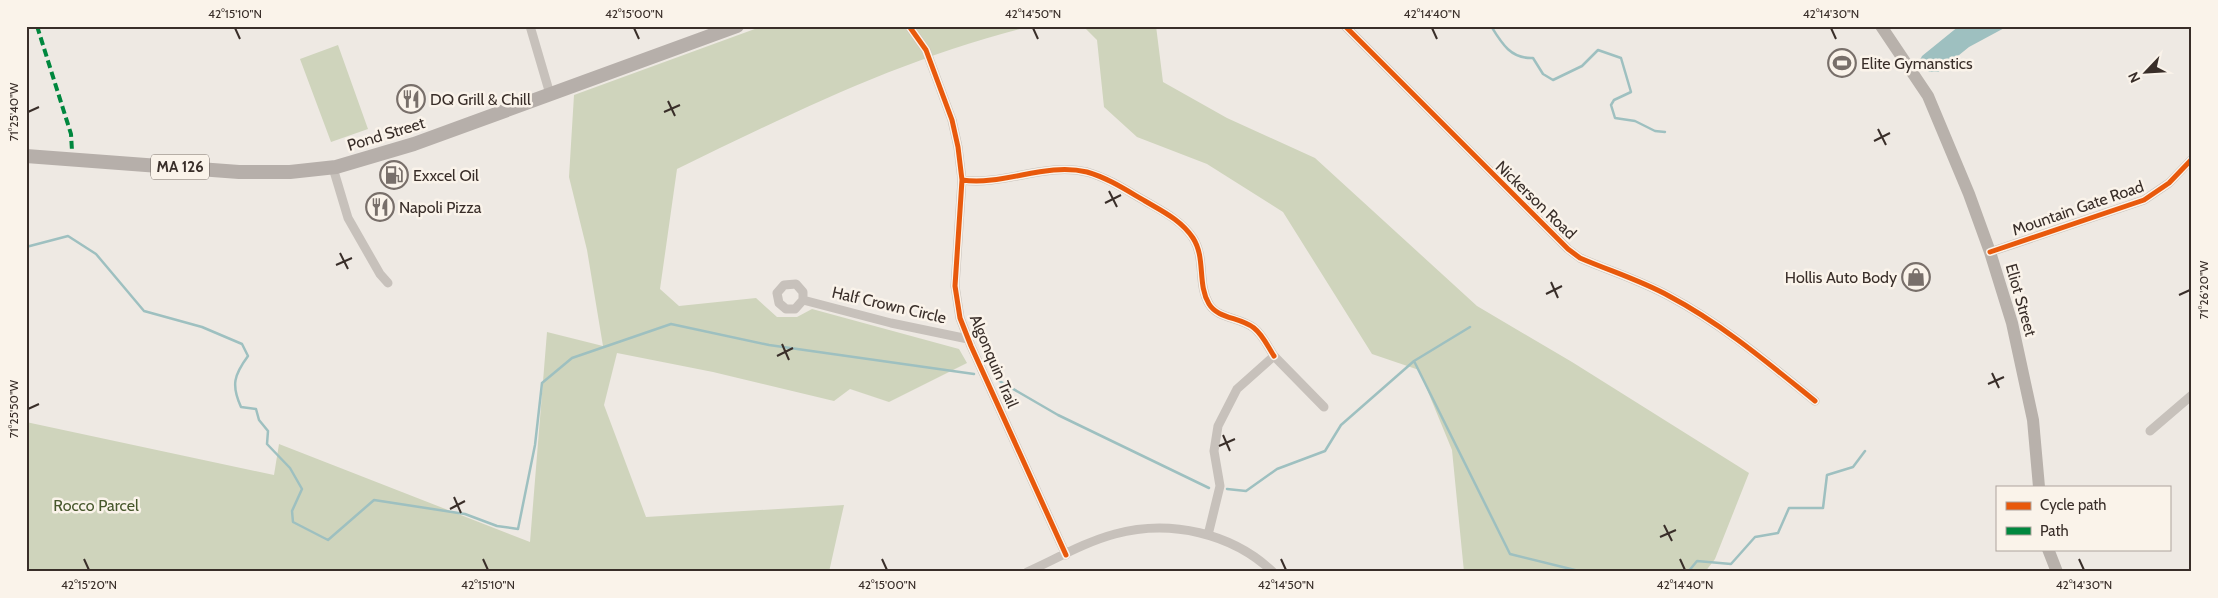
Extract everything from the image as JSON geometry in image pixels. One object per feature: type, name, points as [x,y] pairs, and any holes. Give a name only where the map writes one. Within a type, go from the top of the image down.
[{"type":"main road","name":"Pond Street","points":[[26,156],[239,172],[290,172],[334,168],[414,144],[717,30],[737,26]]},
{"type":"main road","name":"Eliot Street","points":[[1881,26],[1928,96],[1969,194],[1990,252],[2012,323],[2033,420],[2039,486]]},
{"type":"main road","points":[[2048,550],[2057,572]]},
{"type":"street","points":[[530,26],[550,94]]},
{"type":"street","name":"Algonquin Trail","points":[[910,26],[926,50],[952,120],[958,147],[962,180],[955,286],[960,318],[1066,555]]},
{"type":"street","name":"Nickerson Road","points":[[1345,26],[1568,249],[1580,258],[1668,295],[1746,345],[1815,401]]},
{"type":"street","name":"Mountain Gate Road","points":[[1990,252],[2144,200],[2169,183],[2192,159]]},
{"type":"street","points":[[334,168],[348,218],[380,274],[388,283]]},
{"type":"street","points":[[962,180],[982,181],[1060,170],[1087,172],[1110,181],[1172,217],[1188,231],[1198,249],[1203,286],[1208,302],[1218,314],[1238,319],[1254,328],[1274,356],[1324,407]]},
{"type":"street","name":"Half Crown Circle","points":[[803,300],[891,323],[968,339]]},
{"type":"street","points":[[1208,535],[1220,486],[1214,451],[1218,426],[1237,389],[1274,356]]},
{"type":"street","points":[[2150,431],[2192,394]]},
{"type":"street","points":[[1027,572],[1115,534],[1151,527],[1172,528],[1208,535],[1245,550],[1274,572]]},
{"type":"green space","name":"Rocco Parcel","points":[[763,26],[1032,26],[940,53],[851,88],[677,169],[660,289],[679,306],[756,298],[777,317],[797,317],[812,309],[959,349],[967,363],[889,402],[850,389],[834,401],[713,372],[617,353],[604,405],[646,517],[844,505],[829,572],[26,572],[26,422],[274,475],[279,444],[530,542],[547,332],[603,346],[587,250],[569,177],[574,95]]},
{"type":"green space","points":[[1083,26],[1156,26],[1163,82],[1227,118],[1315,158],[1477,306],[1572,362],[1749,473],[1715,559],[1705,572],[1464,572],[1452,450],[1419,370],[1372,354],[1283,212],[1207,164],[1137,137],[1104,107],[1097,40]]},
{"type":"green space","points":[[338,45],[368,129],[331,142],[300,59]]},
{"type":"water","points":[[1959,26],[2008,26],[1969,47],[1938,72],[1929,72],[1920,60],[1922,56]]},
{"type":"waterway","points":[[1491,26],[1508,49],[1519,56],[1533,58],[1543,74],[1553,80],[1582,66],[1598,50],[1621,58],[1631,92],[1614,100],[1611,105],[1615,118],[1635,121],[1655,131],[1665,132]]},
{"type":"waterway","points":[[26,247],[68,236],[96,254],[144,311],[202,327],[242,344],[248,356],[237,375],[235,386],[241,407],[256,409],[259,420],[268,431],[267,444],[290,468],[302,489],[292,511],[293,522],[328,540],[374,500],[465,514],[497,526],[518,529],[535,445],[542,383],[572,358],[671,324],[769,345],[974,374]]},
{"type":"waterway","points":[[1227,489],[1246,491],[1277,469],[1325,451],[1341,425],[1414,361],[1470,327]]},
{"type":"waterway","points":[[1414,361],[1510,554],[1583,572]]},
{"type":"waterway","points":[[996,379],[1058,415],[1209,488]]},
{"type":"waterway","points":[[1688,572],[1697,561],[1731,564],[1755,537],[1778,533],[1789,508],[1823,508],[1827,475],[1853,467],[1865,451]]},
{"type":"marked path","points":[[37,26],[71,134],[72,151]]},
{"type":"cycle path","points":[[909,26],[926,50],[952,120],[958,147],[962,180],[955,286],[960,318],[1066,555]]},
{"type":"cycle path","points":[[1345,26],[1568,249],[1580,258],[1647,285],[1689,307],[1744,345],[1815,401]]},
{"type":"cycle path","points":[[1990,252],[2144,200],[2169,183],[2192,159]]},
{"type":"cycle path","points":[[962,180],[993,180],[1040,172],[1071,170],[1087,172],[1110,181],[1183,226],[1197,246],[1203,288],[1209,304],[1218,313],[1254,328],[1263,338],[1274,356]]},
{"type":"place","name":"Elite Gymanstics","points":[[1842,63]]},
{"type":"place","name":"DQ Grill & Chill","points":[[411,99]]},
{"type":"place","name":"Exxcel Oil","points":[[394,175]]},
{"type":"place","name":"Napoli Pizza","points":[[380,207]]},
{"type":"place","name":"Hollis Auto Body","points":[[1916,277]]}]
